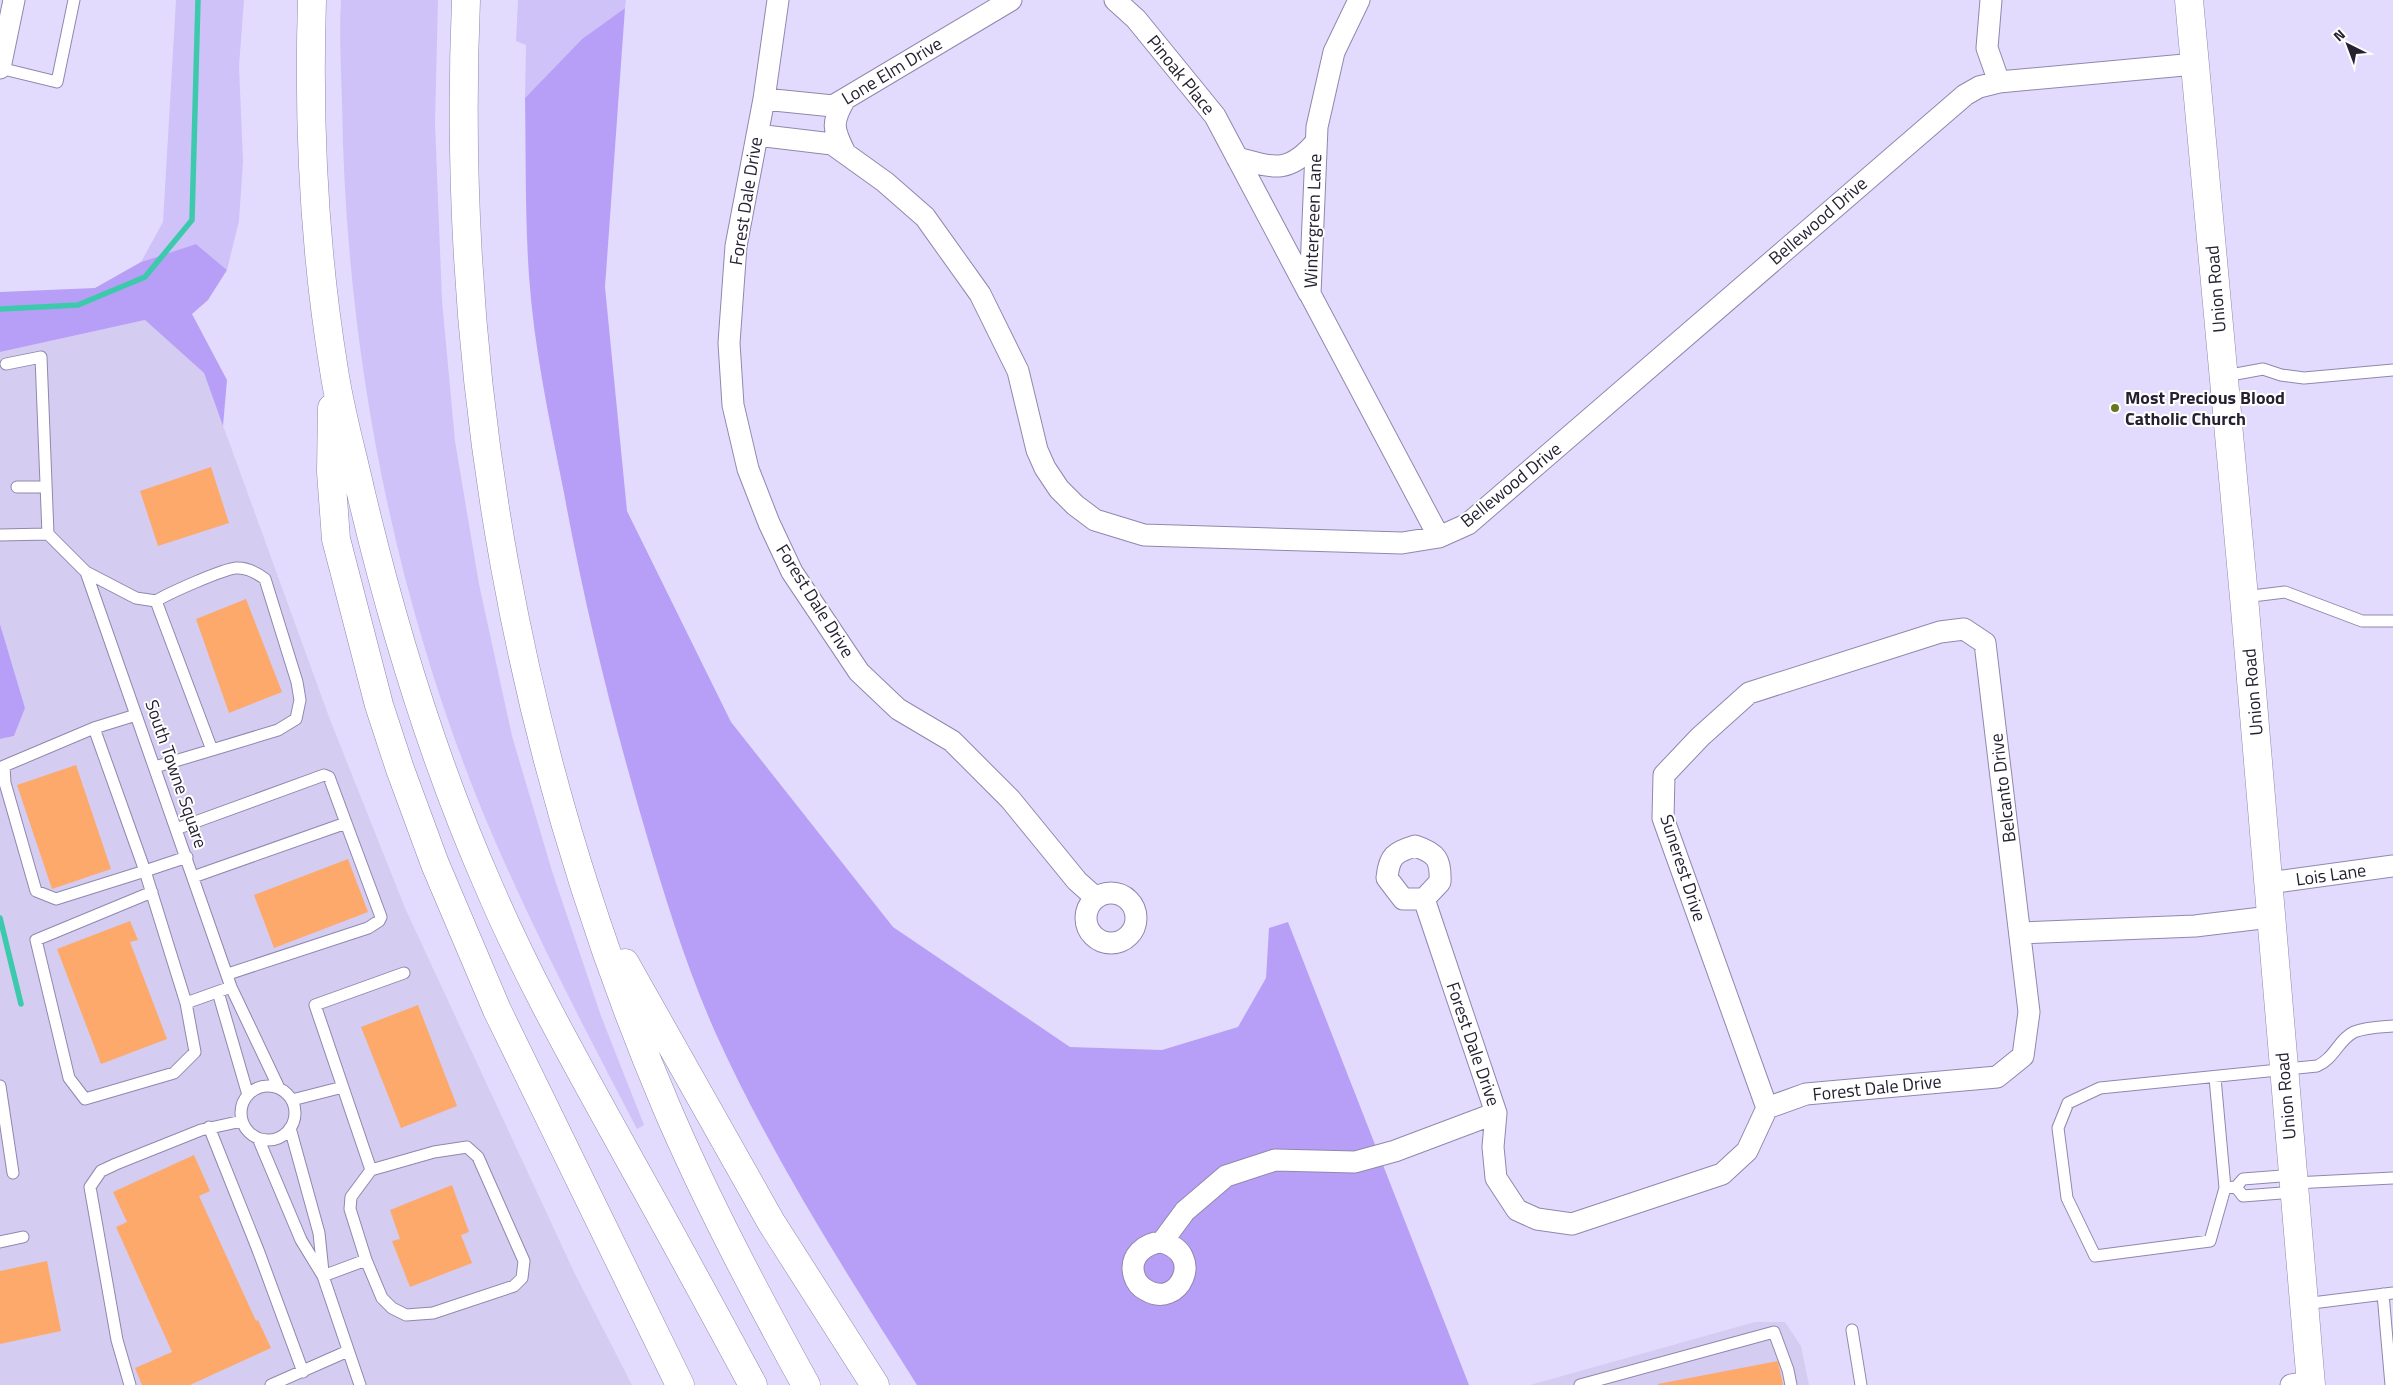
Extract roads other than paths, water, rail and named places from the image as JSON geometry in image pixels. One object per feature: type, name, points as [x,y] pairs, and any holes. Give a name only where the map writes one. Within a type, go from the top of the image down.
[{"type":"main road","points":[[312,0],[310,48],[313,160],[321,266],[334,372],[383,587],[410,678],[448,788],[485,880],[534,982],[753,1385]]},
{"type":"main road","points":[[466,0],[463,164],[478,390],[490,487],[509,593],[531,698],[588,899],[627,1006],[667,1106],[711,1204],[806,1385]]},
{"type":"main road","name":"Union Road","points":[[2189,0],[2225,376],[2294,1183],[2304,1304],[2305,1384]]},
{"type":"main road","points":[[334,372],[331,472],[336,539],[379,705],[400,769],[434,864],[497,1010],[680,1385]]},
{"type":"main road","points":[[588,899],[771,1222],[874,1385]]},
{"type":"street","name":"Forest Dale Drive","points":[[778,0],[764,99],[736,246],[729,343],[733,405],[748,469],[769,523],[792,572],[859,672],[898,709],[952,742],[1010,799],[1077,881],[1096,898]]},
{"type":"street","name":"Lone Elm Drive","points":[[764,99],[833,106],[1011,0]]},
{"type":"street","name":"Pinoak Place","points":[[1114,0],[1136,18],[1215,116],[1310,294]]},
{"type":"street","name":"Wintergreen Lane","points":[[1359,0],[1334,52],[1317,127],[1310,294],[1440,536]]},
{"type":"street","points":[[1991,0],[1987,48],[1999,82]]},
{"type":"street","points":[[0,68],[9,1]]},
{"type":"street","name":"Bellewood Drive","points":[[757,136],[832,144],[885,182],[925,218],[980,294],[1018,371],[1037,450],[1045,468],[1059,489],[1075,505],[1096,520],[1144,535],[1402,543],[1440,536],[1468,524],[1945,111],[1972,91],[1999,82],[2195,64]]},
{"type":"street","name":"Bellewood Drive","points":[[845,99],[836,115],[834,132],[845,153]]},
{"type":"street","points":[[1237,158],[1268,166],[1292,164],[1305,155],[1316,142]]},
{"type":"street","name":"Sunerest Drive","points":[[1767,1108],[1663,818],[1664,774],[1700,737],[1749,693],[1940,632],[1964,629],[1986,643]]},
{"type":"street","name":"Belcanto Drive","points":[[1986,643],[2021,933]]},
{"type":"street","name":"Lois Lane","points":[[2268,883],[2393,866]]},
{"type":"street","name":"Forest Dale Drive","points":[[1424,899],[1496,1113],[1493,1146],[1496,1178],[1517,1210],[1537,1219],[1572,1224],[1722,1174],[1748,1151],[1767,1108],[1806,1094],[1997,1077],[2023,1056],[2029,1012],[2021,933]]},
{"type":"street","points":[[2021,933],[2195,926],[2270,918]]},
{"type":"street","points":[[1162,1242],[1185,1211],[1226,1176],[1275,1160],[1355,1162],[1395,1151],[1496,1113]]},
{"type":"lane","points":[[0,68],[57,82],[74,0]]},
{"type":"lane","points":[[6,364],[41,358],[48,534],[86,572],[136,598],[156,601],[168,594],[237,568],[256,572],[265,580],[297,682],[300,700],[296,719],[278,730],[155,768]]},
{"type":"lane","points":[[2225,376],[2262,369],[2281,375],[2304,378],[2393,370]]},
{"type":"lane","points":[[18,487],[46,487]]},
{"type":"lane","points":[[0,535],[48,534]]},
{"type":"lane","name":"South Towne Square","points":[[86,572],[231,987],[278,1088],[292,1100]]},
{"type":"lane","points":[[2244,597],[2285,592],[2362,621],[2393,621]]},
{"type":"lane","points":[[156,601],[212,750]]},
{"type":"lane","points":[[136,715],[94,728],[4,766],[5,783],[36,891],[56,899],[187,857]]},
{"type":"lane","points":[[94,728],[152,892],[186,1003],[195,1052],[174,1073],[85,1099],[69,1078],[36,940],[152,892]]},
{"type":"lane","points":[[176,828],[324,775],[329,777],[381,917],[379,922],[368,928],[228,974]]},
{"type":"lane","points":[[193,877],[346,823]]},
{"type":"lane","points":[[371,1170],[315,1005],[404,973]]},
{"type":"lane","points":[[186,1003],[231,987]]},
{"type":"lane","points":[[218,992],[248,1095]]},
{"type":"lane","points":[[2215,1078],[2230,1187],[2210,1241],[2095,1256],[2067,1198],[2058,1128],[2068,1102],[2100,1088],[2215,1078],[2317,1066],[2332,1057],[2355,1032],[2368,1028],[2393,1026]]},
{"type":"lane","points":[[0,1086],[13,1173]]},
{"type":"lane","points":[[278,1088],[260,1086],[248,1095],[240,1112],[242,1121],[246,1129],[258,1138],[268,1140],[277,1138],[290,1128]]},
{"type":"lane","points":[[323,1276],[319,1233],[290,1128],[295,1110],[292,1100],[343,1087]]},
{"type":"lane","points":[[130,1385],[117,1340],[90,1187],[101,1171],[208,1128],[242,1121]]},
{"type":"lane","points":[[208,1128],[258,1250],[303,1372]]},
{"type":"lane","points":[[258,1138],[301,1240],[323,1276],[360,1385]]},
{"type":"lane","points":[[467,1148],[478,1157],[524,1261],[522,1278],[514,1286],[433,1313],[406,1315],[392,1308],[382,1298],[366,1260],[350,1209],[351,1197],[371,1170],[434,1152],[467,1148]]},
{"type":"lane","points":[[2230,1187],[2243,1179],[2294,1183],[2393,1178]]},
{"type":"lane","points":[[2230,1187],[2243,1196],[2294,1183]]},
{"type":"lane","points":[[0,1242],[23,1238]]},
{"type":"lane","points":[[323,1276],[366,1260]]},
{"type":"lane","points":[[2304,1304],[2388,1294],[2391,1385]]},
{"type":"lane","points":[[1852,1330],[1861,1385]]},
{"type":"lane","points":[[1580,1385],[1774,1332],[1788,1370],[1791,1385]]},
{"type":"lane","points":[[272,1385],[348,1351]]},
{"type":"waterway","points":[[0,309],[78,305],[145,277],[192,220],[198,0]]},
{"type":"waterway","points":[[0,918],[21,1004]]},
{"type":"place","name":"Most Precious Blood Catholic Church","points":[[2115,408]]}]
